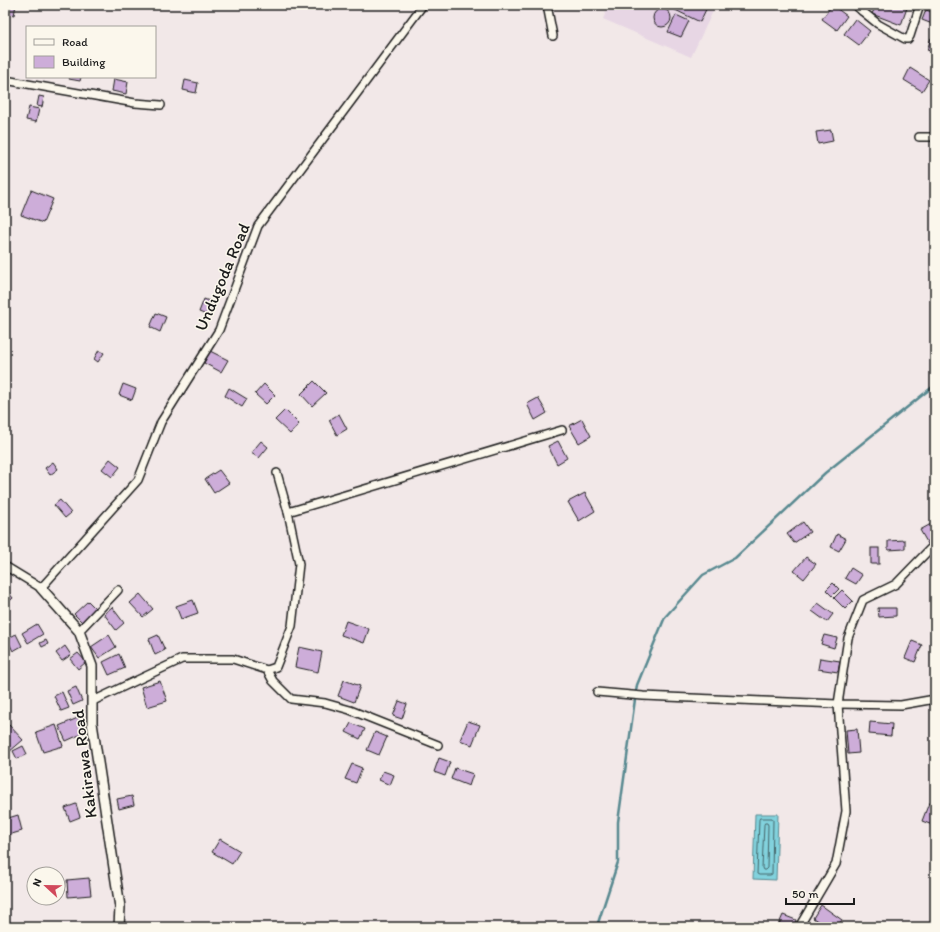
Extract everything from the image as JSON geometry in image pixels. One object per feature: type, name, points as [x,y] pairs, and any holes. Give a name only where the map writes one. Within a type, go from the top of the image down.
[{"type":"street","name":"Undugoda Road","points":[[41,588],[138,480],[161,422],[219,330],[258,226],[423,5]]},
{"type":"street","points":[[547,5],[553,36]]},
{"type":"street","points":[[855,5],[864,8],[878,24],[904,39],[908,39],[910,36],[920,5]]},
{"type":"street","points":[[5,80],[135,103],[161,105]]},
{"type":"street","points":[[919,137],[935,137]]},
{"type":"street","points":[[288,512],[562,430]]},
{"type":"street","points":[[93,701],[182,659],[233,659],[267,670],[276,667],[292,626],[299,564],[288,512],[277,473]]},
{"type":"street","points":[[800,927],[836,864],[846,812],[838,704],[848,638],[863,600],[896,584],[935,544]]},
{"type":"street","points":[[5,566],[41,588]]},
{"type":"street","name":"Kakirawa Road","points":[[41,588],[79,631],[92,666],[92,723],[120,907],[119,927]]},
{"type":"street","points":[[79,631],[118,590]]},
{"type":"street","points":[[267,670],[273,681],[291,699],[325,703],[350,710],[438,745]]},
{"type":"street","points":[[597,692],[643,696],[838,704],[901,705],[935,699]]},
{"type":"shaded area","points":[[609,5],[716,5],[691,57],[603,19]]},
{"type":"water","points":[[755,814],[778,814],[776,880],[753,879]]},
{"type":"building","points":[[6,5],[16,5],[14,15],[5,13]]},
{"type":"building","points":[[665,5],[708,5],[700,22]]},
{"type":"building","points":[[832,5],[847,16],[837,30],[822,19]]},
{"type":"building","points":[[876,5],[908,5],[901,25],[872,14]]},
{"type":"building","points":[[658,9],[666,9],[671,14],[669,25],[666,27],[658,27],[653,22],[653,14]]},
{"type":"building","points":[[926,10],[935,13],[935,25],[922,20]]},
{"type":"building","points":[[676,15],[689,21],[681,37],[668,32]]},
{"type":"building","points":[[855,19],[870,31],[859,45],[844,34]]},
{"type":"building","points":[[931,38],[935,39],[933,52],[927,50]]},
{"type":"building","points":[[910,68],[929,80],[922,91],[904,80]]},
{"type":"building","points":[[70,78],[81,78],[80,81]]},
{"type":"building","points":[[114,79],[128,82],[126,94],[112,91]]},
{"type":"building","points":[[185,80],[198,83],[196,93],[183,90]]},
{"type":"building","points":[[39,96],[44,97],[42,107],[37,106]]},
{"type":"building","points":[[29,107],[39,109],[36,122],[26,120]]},
{"type":"building","points":[[831,130],[833,141],[818,144],[816,132]]},
{"type":"building","points":[[31,190],[53,199],[43,223],[21,215]]},
{"type":"building","points":[[204,299],[214,303],[209,316],[199,312]]},
{"type":"building","points":[[156,313],[166,317],[160,332],[150,327]]},
{"type":"building","points":[[99,350],[104,353],[98,362],[94,359]]},
{"type":"building","points":[[210,351],[228,360],[221,372],[204,363]]},
{"type":"building","points":[[314,381],[326,393],[312,406],[301,394]]},
{"type":"building","points":[[123,384],[136,389],[132,400],[119,395]]},
{"type":"building","points":[[264,384],[275,395],[266,404],[255,394]]},
{"type":"building","points":[[229,388],[247,399],[242,407],[225,396]]},
{"type":"building","points":[[538,398],[547,413],[535,420],[527,404]]},
{"type":"building","points":[[285,410],[299,424],[290,434],[275,420]]},
{"type":"building","points":[[339,414],[347,429],[337,435],[329,420]]},
{"type":"building","points":[[582,419],[591,436],[579,443],[569,426]]},
{"type":"building","points":[[261,441],[268,447],[259,458],[251,453]]},
{"type":"building","points":[[558,441],[567,458],[557,464],[548,446]]},
{"type":"building","points":[[110,459],[120,467],[112,477],[102,469]]},
{"type":"building","points":[[53,462],[58,469],[50,475],[45,468]]},
{"type":"building","points":[[219,470],[229,483],[214,493],[205,479]]},
{"type":"building","points":[[585,493],[595,511],[579,521],[568,502]]},
{"type":"building","points":[[60,500],[71,513],[65,518],[54,505]]},
{"type":"building","points":[[803,522],[810,532],[794,543],[787,534]]},
{"type":"building","points":[[931,524],[935,533],[935,541],[928,544],[920,530]]},
{"type":"building","points":[[837,534],[846,539],[839,551],[831,547]]},
{"type":"building","points":[[905,540],[905,549],[888,550],[888,541]]},
{"type":"building","points":[[871,548],[879,548],[879,564],[871,564]]},
{"type":"building","points":[[806,557],[816,564],[804,579],[794,571]]},
{"type":"building","points":[[851,568],[862,575],[856,584],[845,578]]},
{"type":"building","points":[[833,583],[839,589],[832,596],[826,590]]},
{"type":"building","points":[[5,588],[13,598],[5,605]]},
{"type":"building","points":[[842,590],[853,601],[845,609],[834,598]]},
{"type":"building","points":[[140,594],[153,609],[143,617],[130,603]]},
{"type":"building","points":[[193,600],[198,613],[181,619],[176,606]]},
{"type":"building","points":[[88,601],[97,610],[83,623],[74,614]]},
{"type":"building","points":[[818,603],[833,614],[827,622],[812,611]]},
{"type":"building","points":[[112,607],[124,623],[116,630],[104,614]]},
{"type":"building","points":[[878,608],[896,608],[896,616],[879,617]]},
{"type":"building","points":[[346,621],[369,629],[364,643],[341,635]]},
{"type":"building","points":[[37,624],[43,634],[28,643],[22,633]]},
{"type":"building","points":[[16,634],[22,646],[13,651],[7,639]]},
{"type":"building","points":[[109,635],[116,647],[99,658],[91,647]]},
{"type":"building","points":[[158,635],[165,650],[155,655],[149,639]]},
{"type":"building","points":[[824,635],[837,638],[834,648],[821,644]]},
{"type":"building","points":[[46,640],[48,644],[42,647],[40,643]]},
{"type":"building","points":[[912,641],[922,645],[915,662],[905,658]]},
{"type":"building","points":[[65,646],[71,655],[62,661],[56,653]]},
{"type":"building","points":[[299,647],[322,652],[318,672],[295,667]]},
{"type":"building","points":[[78,653],[86,662],[78,669],[70,659]]},
{"type":"building","points":[[119,654],[125,668],[109,675],[103,662]]},
{"type":"building","points":[[820,658],[840,661],[838,672],[818,669]]},
{"type":"building","points":[[344,680],[360,686],[354,702],[338,696]]},
{"type":"building","points":[[160,681],[167,701],[147,707],[141,687]]},
{"type":"building","points":[[76,687],[82,701],[73,705],[67,691]]},
{"type":"building","points":[[62,692],[69,708],[61,711],[54,696]]},
{"type":"building","points":[[399,701],[407,704],[402,719],[393,716]]},
{"type":"building","points":[[80,717],[86,732],[66,741],[59,726]]},
{"type":"building","points":[[468,721],[480,725],[472,745],[460,740]]},
{"type":"building","points":[[870,722],[892,724],[891,736],[869,734]]},
{"type":"building","points":[[351,723],[365,729],[360,739],[346,732]]},
{"type":"building","points":[[9,725],[23,740],[9,752],[5,747],[5,729]]},
{"type":"building","points":[[56,725],[63,746],[43,752],[36,732]]},
{"type":"building","points":[[857,729],[859,753],[848,754],[846,730]]},
{"type":"building","points":[[375,732],[387,737],[379,755],[367,750]]},
{"type":"building","points":[[23,746],[27,754],[17,759],[13,751]]},
{"type":"building","points":[[439,758],[450,762],[445,776],[434,772]]},
{"type":"building","points":[[352,764],[362,768],[356,783],[345,779]]},
{"type":"building","points":[[455,768],[473,774],[469,786],[451,779]]},
{"type":"building","points":[[383,771],[394,775],[390,785],[379,780]]},
{"type":"building","points":[[132,796],[134,805],[119,809],[117,799]]},
{"type":"building","points":[[929,803],[935,805],[935,826],[922,821]]},
{"type":"building","points":[[76,804],[80,817],[70,821],[65,808]]},
{"type":"building","points":[[18,815],[22,831],[5,836],[5,819]]},
{"type":"building","points":[[220,839],[240,851],[232,864],[212,852]]},
{"type":"building","points":[[89,878],[91,895],[68,897],[67,880]]},
{"type":"building","points":[[821,905],[842,920],[837,927],[826,927],[813,918]]},
{"type":"building","points":[[783,915],[796,920],[793,927],[785,927],[779,924]]},
{"type":"waterway","points":[[596,927],[618,862],[618,822],[637,685],[665,617],[703,575],[735,558],[825,473],[935,385]]}]
